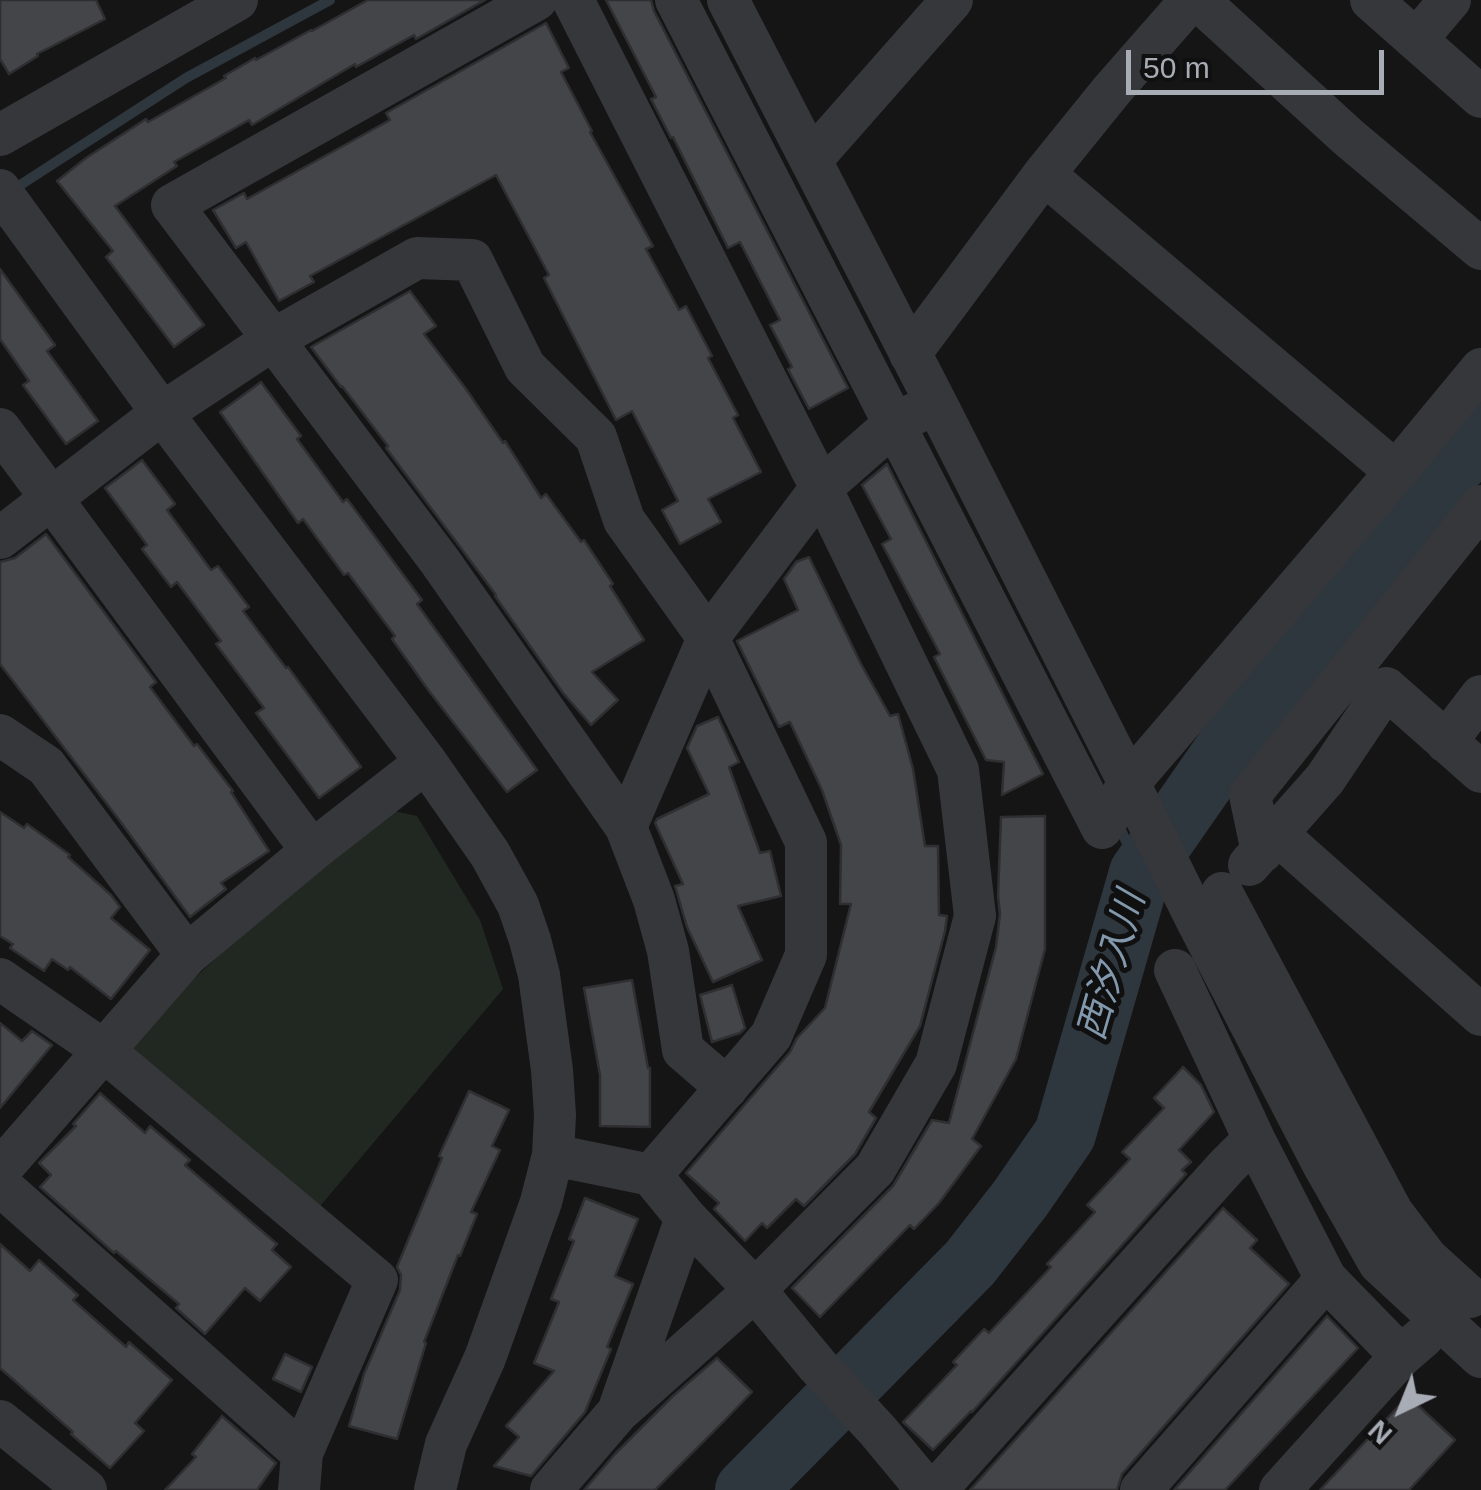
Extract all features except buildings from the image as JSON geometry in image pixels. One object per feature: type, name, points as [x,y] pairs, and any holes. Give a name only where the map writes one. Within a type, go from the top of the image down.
[{"type":"street","points":[[3,125],[237,0]]},
{"type":"street","points":[[536,0],[172,206],[439,560],[626,827],[654,900],[668,951],[683,1050],[727,1088]]},
{"type":"street","points":[[551,1490],[618,1412],[754,1290],[876,1169],[936,1064],[975,916],[958,770],[821,488],[573,0]]},
{"type":"street","points":[[676,0],[1102,828],[1129,783],[1481,368]]},
{"type":"street","points":[[728,0],[1129,783],[1208,906],[1324,1166],[1379,1263],[1464,1302],[1481,1358]]},
{"type":"street","points":[[811,160],[952,0]]},
{"type":"street","points":[[910,354],[1044,174],[1112,90],[1195,0],[1481,249]]},
{"type":"street","points":[[1371,0],[1481,97]]},
{"type":"street","points":[[1416,40],[1450,0]]},
{"type":"street","points":[[1044,174],[1396,472]]},
{"type":"street","points":[[0,190],[426,762],[490,854],[518,905],[530,940],[552,1070],[552,1155],[541,1202],[484,1358],[446,1444],[434,1490]]},
{"type":"street","points":[[0,538],[162,412],[274,339],[416,258],[472,260],[525,368],[596,437],[624,520],[708,638],[806,842],[806,954],[771,1036],[651,1175]]},
{"type":"street","points":[[626,827],[708,638],[821,488],[894,424],[936,403]]},
{"type":"street","points":[[0,429],[312,852]]},
{"type":"street","points":[[1481,506],[1250,794],[1270,843],[1481,1015]]},
{"type":"street","points":[[1208,906],[1325,779],[1386,688],[1481,772]]},
{"type":"street","points":[[1446,742],[1481,696]]},
{"type":"street","points":[[0,735],[46,766],[187,954]]},
{"type":"street","points":[[0,1170],[187,954],[426,762]]},
{"type":"street","points":[[1175,970],[1254,1139],[1326,1278],[1401,1356]]},
{"type":"street","points":[[0,978],[103,1050],[377,1280],[300,1471],[0,1186]]},
{"type":"street","points":[[936,1490],[1254,1139]]},
{"type":"street","points":[[552,1155],[651,1175],[926,1490]]},
{"type":"street","points":[[618,1412],[686,1218]]},
{"type":"street","points":[[1141,1490],[1326,1278]]},
{"type":"street","points":[[1280,1490],[1401,1356],[1464,1302]]},
{"type":"street","points":[[0,1421],[86,1490]]},
{"type":"shaded area","points":[[389,810],[417,816],[480,920],[503,989],[316,1211],[132,1060],[132,1036],[320,862]]},
{"type":"waterway","points":[[14,189],[186,78],[330,0]]},
{"type":"waterway","name":"西汐入川","points":[[746,1490],[970,1263],[1020,1199],[1065,1134],[1140,873],[1252,712],[1481,433]]},
{"type":"waterway","points":[[1118,823],[1140,873]]}]
